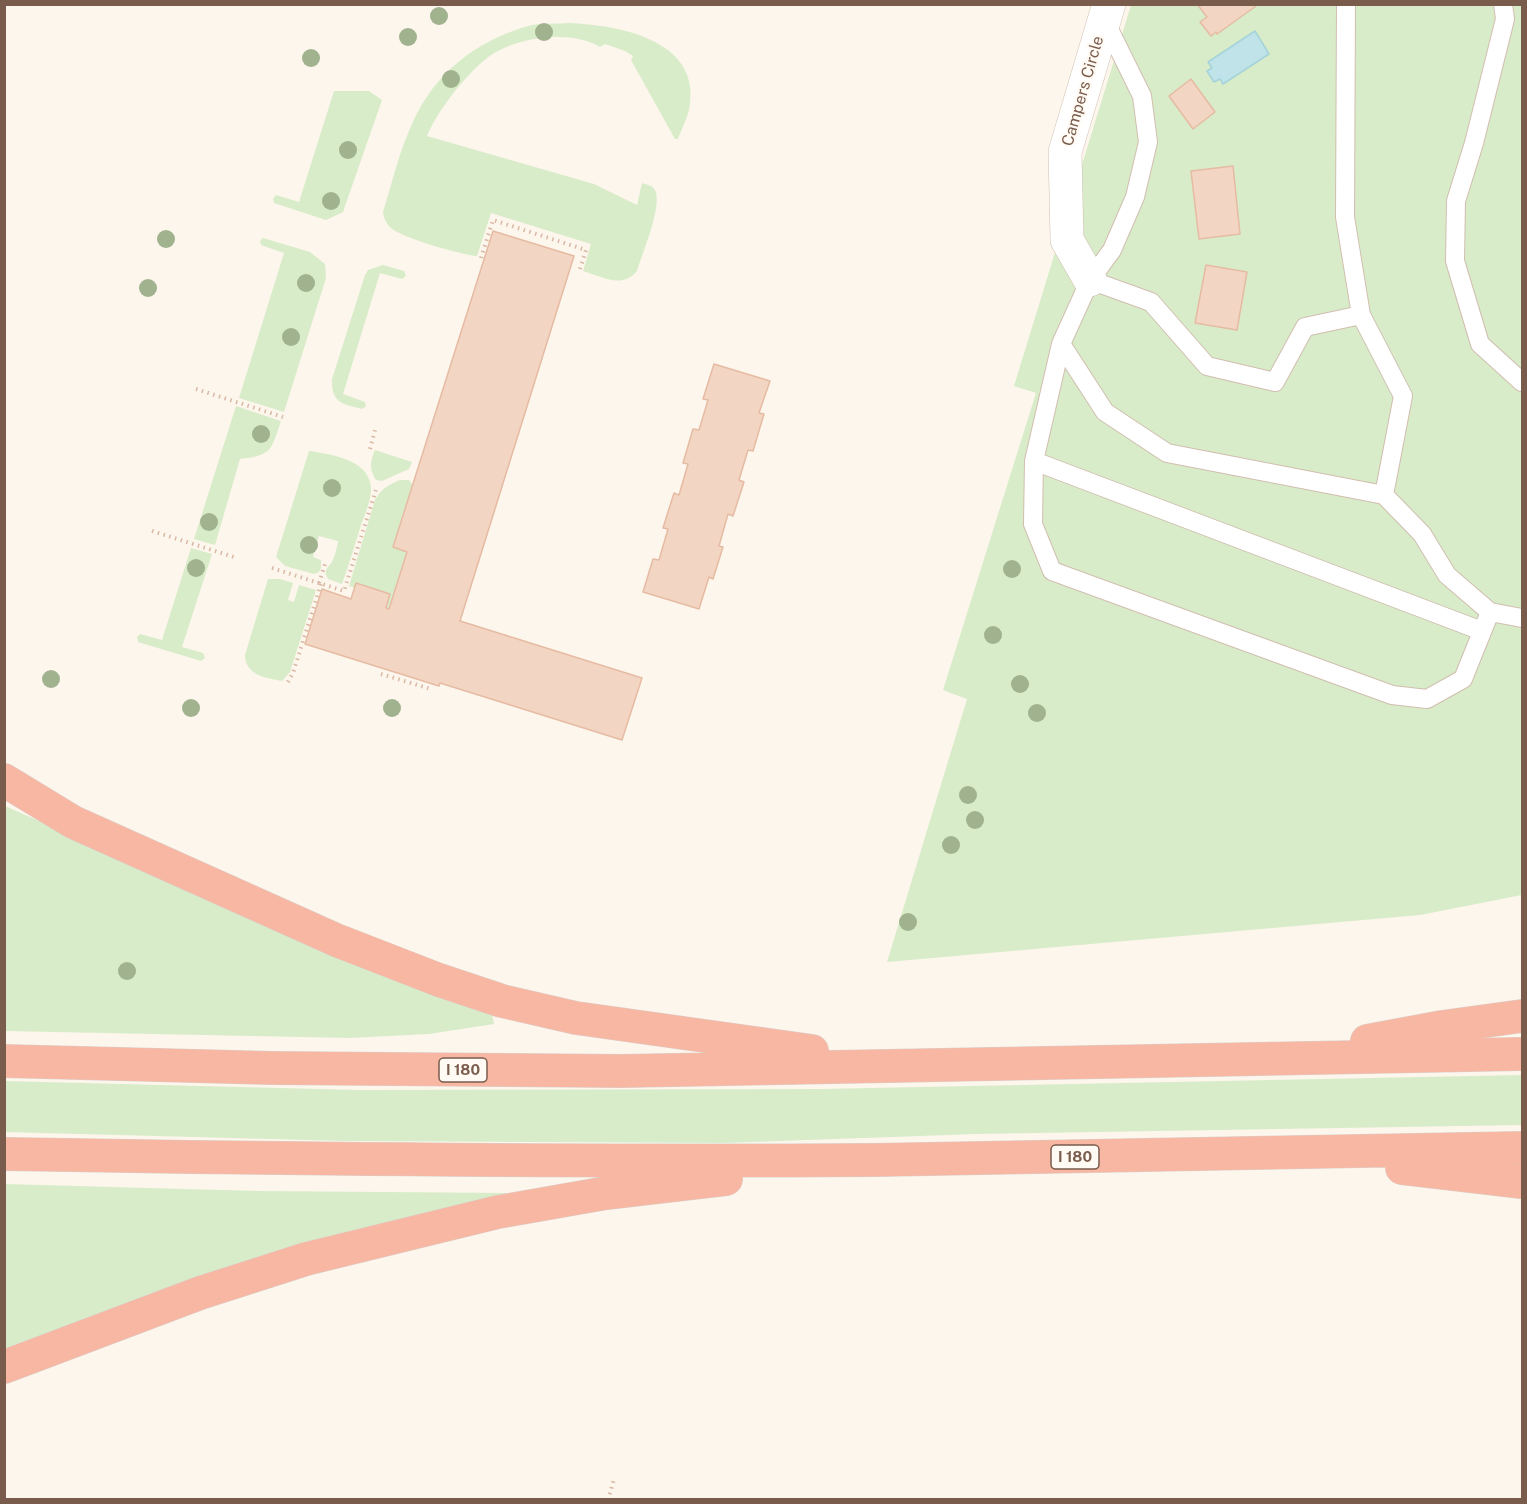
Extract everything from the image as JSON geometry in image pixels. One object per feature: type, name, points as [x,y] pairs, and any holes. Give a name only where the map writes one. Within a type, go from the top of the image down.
[{"type":"highway","points":[[4,780],[73,822],[325,935],[439,980],[502,1001],[576,1018],[921,1066]]},
{"type":"highway","points":[[1266,1059],[1442,1027],[1522,1016]]},
{"type":"highway","name":"I 180","points":[[4,1061],[272,1068],[622,1071],[1522,1054]]},
{"type":"highway","name":"I 180","points":[[4,1154],[293,1159],[878,1160],[1522,1148]]},
{"type":"highway","points":[[1272,1154],[1522,1182]]},
{"type":"highway","points":[[4,1367],[200,1293],[306,1259],[407,1233],[498,1212],[606,1193],[878,1160]]},
{"type":"street","name":"Campers Circle","points":[[1090,280],[1066,240],[1065,152],[1107,12]]},
{"type":"lane","points":[[1346,4],[1345,216],[1361,315],[1404,396],[1384,495]]},
{"type":"lane","points":[[1503,4],[1505,19],[1474,143],[1456,201],[1455,261],[1480,344],[1522,382]]},
{"type":"lane","points":[[1107,12],[1142,96],[1148,142],[1135,197],[1112,250],[1090,280],[1061,344],[1034,461],[1033,524],[1052,571],[1392,695],[1427,699],[1463,679],[1490,612]]},
{"type":"lane","points":[[1090,280],[1151,302],[1207,366],[1275,382],[1305,327],[1361,315]]},
{"type":"lane","points":[[1061,344],[1104,412],[1167,453],[1384,495],[1422,534],[1447,575],[1490,612],[1522,618]]},
{"type":"lane","points":[[1034,461],[1482,631]]},
{"type":"path","points":[[481,258],[493,220],[586,250],[580,269]]},
{"type":"path","points":[[196,389],[283,417]]},
{"type":"path","points":[[370,449],[375,430]]},
{"type":"path","points":[[272,568],[344,591],[376,490]]},
{"type":"path","points":[[152,531],[234,556]]},
{"type":"path","points":[[288,682],[293,674],[326,561]]},
{"type":"path","points":[[381,674],[431,689]]},
{"type":"path","points":[[608,1500],[614,1479]]},
{"type":"green space","points":[[1131,5],[1522,5],[1522,895],[1420,915],[887,962],[967,699],[943,690],[1036,393],[1014,386]]},
{"type":"green space","points":[[569,23],[631,32],[668,50],[682,64],[689,82],[690,104],[678,139],[675,139],[631,60],[633,56],[605,44],[600,47],[588,41],[558,37],[511,45],[486,59],[452,95],[437,116],[427,136],[594,184],[637,205],[642,183],[652,187],[657,197],[656,207],[637,271],[625,279],[612,280],[583,271],[591,244],[491,213],[477,256],[432,245],[391,228],[383,212],[403,145],[421,106],[445,74],[476,49],[512,31],[532,25]]},
{"type":"green space","points":[[334,91],[369,91],[382,100],[343,212],[326,220],[274,203],[273,199],[276,195],[299,202]]},
{"type":"green space","points":[[263,238],[310,252],[325,264],[326,278],[284,412],[239,398],[284,253],[261,245],[260,241]]},
{"type":"green space","points":[[383,265],[404,271],[406,276],[402,279],[380,273],[343,394],[365,402],[366,406],[362,409],[344,404],[336,398],[332,379],[365,275],[368,270]]},
{"type":"green space","points":[[236,406],[281,421],[272,445],[265,453],[240,459],[215,545],[194,539]]},
{"type":"green space","points":[[375,450],[412,462],[409,469],[382,481],[376,480],[371,465]]},
{"type":"green space","points":[[309,451],[348,460],[364,471],[369,479],[371,489],[369,503],[342,584],[328,579],[326,574],[338,541],[319,536],[313,557],[321,560],[321,568],[314,574],[285,566],[276,557]]},
{"type":"green space","points":[[400,480],[409,480],[414,487],[407,552],[389,609],[386,608],[388,599],[349,586],[375,500],[385,488]]},
{"type":"green space","points":[[191,548],[212,554],[182,647],[203,653],[205,658],[201,661],[138,642],[137,637],[140,634],[162,640]]},
{"type":"green space","points":[[268,579],[280,579],[293,583],[288,600],[294,602],[299,585],[316,590],[290,672],[282,681],[263,677],[252,671],[246,662],[245,655]]},
{"type":"green space","points":[[5,806],[422,990],[492,1014],[494,1024],[429,1034],[350,1038],[5,1031]]},
{"type":"green space","points":[[1522,1075],[1522,1125],[976,1134],[724,1143],[345,1141],[4,1132],[5,1081],[358,1090],[821,1089]]},
{"type":"green space","points":[[5,1184],[258,1191],[508,1193],[500,1200],[5,1351]]},
{"type":"water","points":[[1255,31],[1269,54],[1223,84],[1220,79],[1214,82],[1207,71],[1212,68],[1208,62]]},
{"type":"building","points":[[1197,4],[1255,4],[1256,6],[1211,36],[1200,22],[1207,17]]},
{"type":"building","points":[[1191,79],[1215,112],[1193,129],[1169,96]]},
{"type":"building","points":[[1233,166],[1240,234],[1199,239],[1191,171]]},
{"type":"building","points":[[493,231],[574,256],[460,621],[642,678],[622,740],[440,683],[439,686],[305,644],[322,589],[351,599],[356,583],[390,594],[386,608],[389,609],[407,552],[393,547]]},
{"type":"building","points":[[1206,265],[1247,272],[1237,330],[1195,323]]},
{"type":"building","points":[[714,364],[770,381],[759,413],[764,414],[753,451],[748,450],[739,480],[744,482],[733,516],[728,514],[719,546],[723,547],[713,579],[709,577],[699,609],[643,592],[653,559],[659,560],[668,529],[663,528],[674,493],[679,495],[688,464],[683,463],[693,429],[699,430],[708,400],[703,399]]}]
